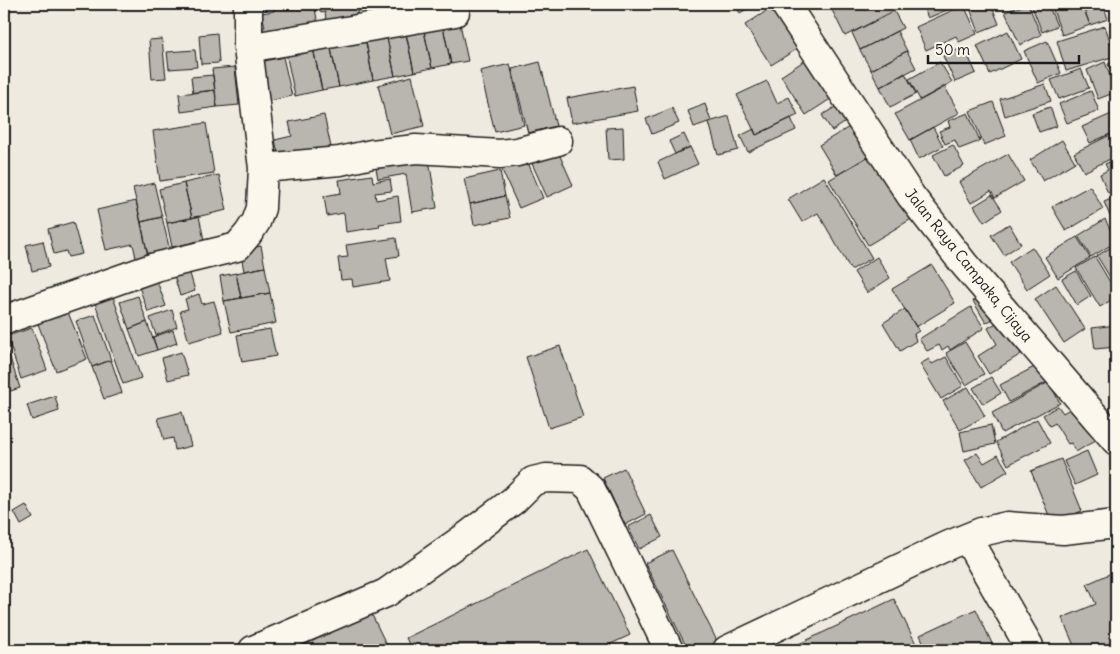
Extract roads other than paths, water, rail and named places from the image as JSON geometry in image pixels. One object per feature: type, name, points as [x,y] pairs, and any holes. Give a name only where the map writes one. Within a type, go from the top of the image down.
[{"type":"street","points":[[4,320],[154,267],[237,247],[256,222],[262,208],[263,168],[248,48],[248,4]]},
{"type":"street","name":"Jalan Raya Campaka, Cijaya","points":[[785,4],[911,196],[964,264],[1116,440]]},
{"type":"street","points":[[248,48],[455,12]]},
{"type":"street","points":[[263,168],[340,161],[372,154],[416,150],[500,154],[517,152],[558,141]]},
{"type":"street","points":[[253,650],[386,594],[475,530],[514,500],[533,481],[546,478],[580,479],[591,489],[669,650]]},
{"type":"street","points":[[727,650],[967,538],[1008,526],[1064,530],[1116,524]]},
{"type":"street","points":[[967,538],[1029,646]]}]
